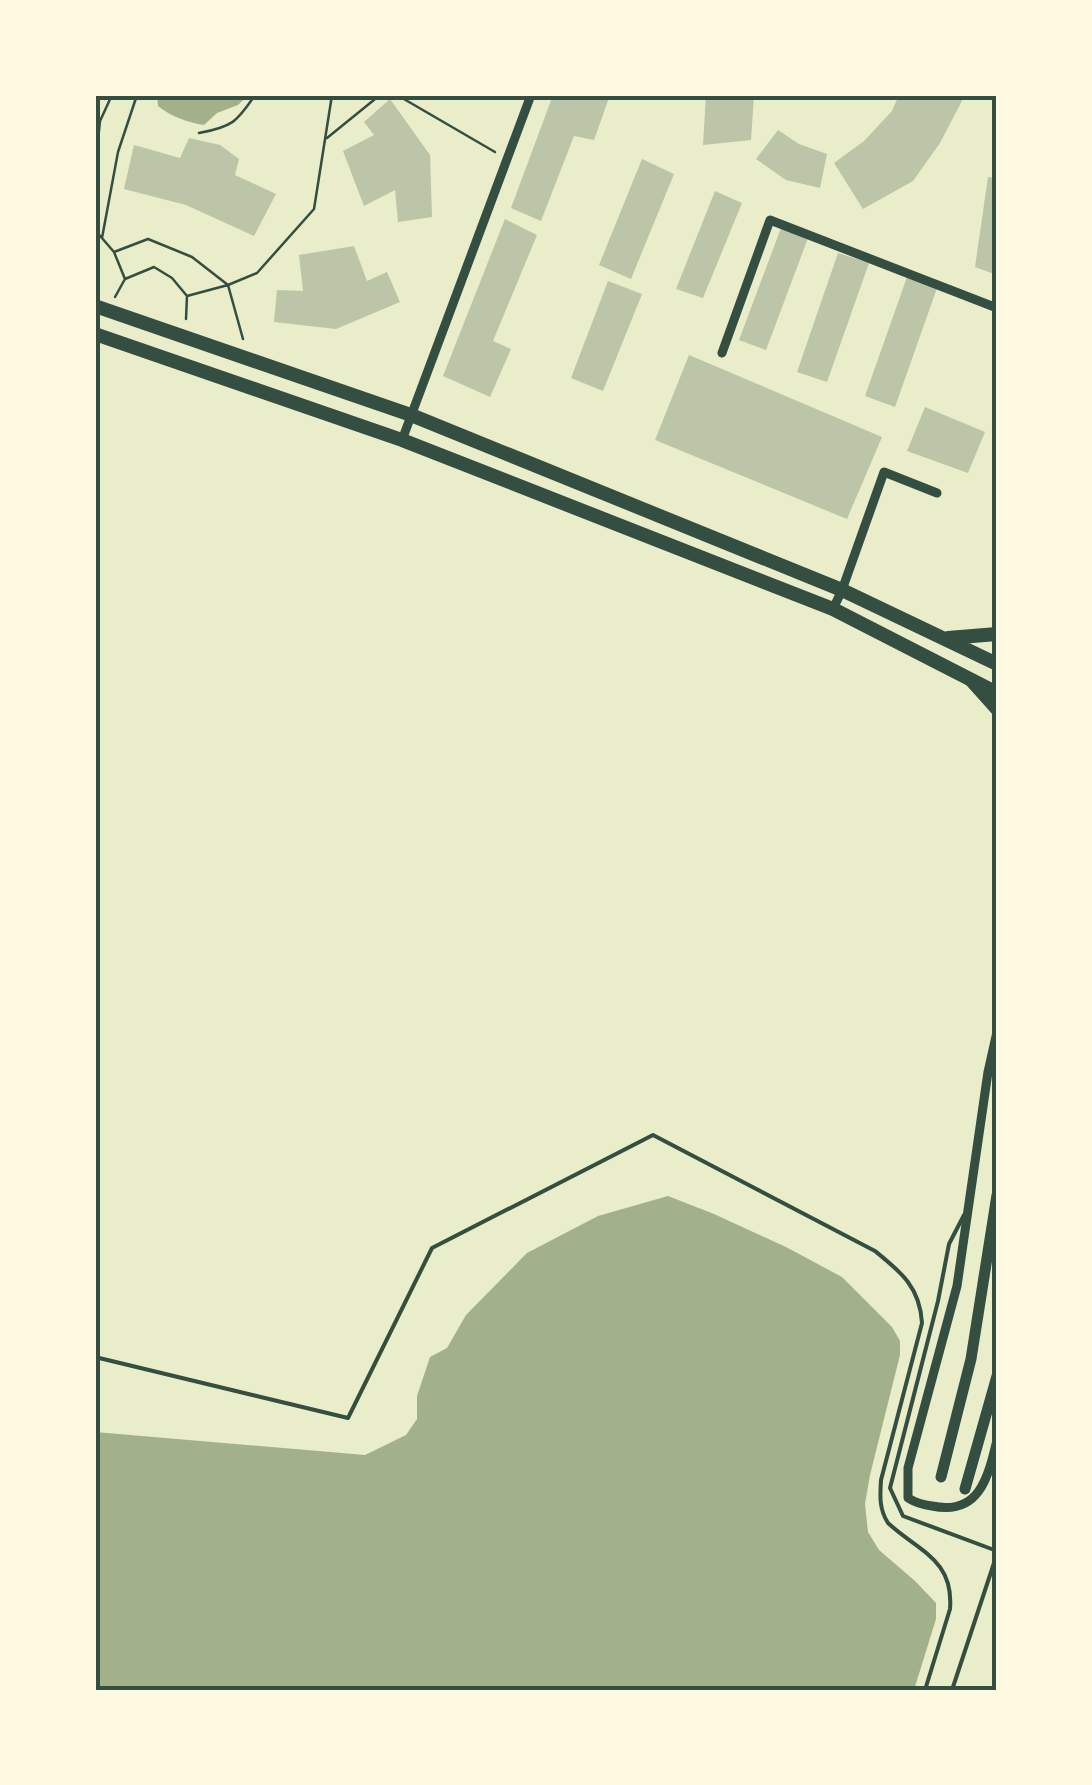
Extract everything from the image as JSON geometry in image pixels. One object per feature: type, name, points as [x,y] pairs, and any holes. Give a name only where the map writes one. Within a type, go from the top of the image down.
[{"type":"main road","points":[[101,308],[411,415],[842,590],[997,664]]},
{"type":"main road","points":[[95,334],[402,440],[833,609],[997,693]]},
{"type":"main road","points":[[944,638],[997,634]]},
{"type":"main road","points":[[964,675],[997,711]]},
{"type":"main road","points":[[941,1477],[971,1358],[997,1194]]},
{"type":"main road","points":[[966,1489],[997,1376]]},
{"type":"street","points":[[402,440],[531,95]]},
{"type":"street","points":[[722,352],[770,220],[997,308]]},
{"type":"street","points":[[833,609],[884,472],[937,493]]},
{"type":"street","points":[[997,1032],[956,1286],[908,1468],[908,1498],[943,1509],[965,1506],[979,1493],[997,1440]]},
{"type":"lane","points":[[95,1356],[348,1418],[432,1248],[653,1135],[875,1250],[914,1289],[922,1323],[880,1499],[888,1523],[941,1566],[951,1595],[925,1690]]},
{"type":"lane","points":[[952,1690],[997,1553],[903,1516],[890,1488],[949,1244],[969,1205]]},
{"type":"path","points":[[95,171],[100,121],[112,95]]},
{"type":"path","points":[[102,238],[118,152],[137,95]]},
{"type":"path","points":[[200,133],[224,128],[241,116],[255,95]]},
{"type":"path","points":[[187,296],[256,273],[314,210],[332,95]]},
{"type":"path","points":[[325,140],[380,95]]},
{"type":"path","points":[[397,95],[507,159]]},
{"type":"path","points":[[95,230],[114,252],[125,279]]},
{"type":"path","points":[[114,252],[148,239],[192,258],[228,285],[249,359]]},
{"type":"path","points":[[101,308],[125,279],[154,267],[172,278],[187,296],[184,337]]},
{"type":"shaded area","points":[[157,95],[248,95],[204,125],[163,110],[158,106]]},
{"type":"shaded area","points":[[668,1196],[786,1247],[842,1277],[892,1327],[900,1341],[865,1504],[868,1532],[879,1550],[936,1603],[936,1619],[914,1690],[95,1690],[95,1432],[365,1455],[406,1435],[417,1419],[417,1396],[430,1357],[447,1348],[466,1315],[527,1253],[598,1216]]},
{"type":"building","points":[[553,95],[610,95],[594,140],[574,136],[541,221],[511,208]]},
{"type":"building","points":[[706,95],[754,95],[751,140],[703,145]]},
{"type":"building","points":[[899,95],[965,95],[940,143],[913,181],[863,209],[834,163],[864,141],[892,111]]},
{"type":"building","points":[[390,99],[430,155],[432,217],[398,222],[395,190],[364,206],[343,151],[374,135],[364,122]]},
{"type":"building","points":[[778,130],[799,144],[827,154],[820,188],[786,180],[756,159]]},
{"type":"building","points":[[189,138],[220,145],[239,159],[235,175],[276,194],[254,236],[186,205],[124,189],[134,145],[180,158]]},
{"type":"building","points":[[642,159],[674,174],[631,279],[599,265]]},
{"type":"building","points":[[988,177],[997,178],[997,275],[975,267]]},
{"type":"building","points":[[715,191],[742,203],[703,298],[676,289]]},
{"type":"building","points":[[505,219],[537,235],[493,341],[511,349],[490,397],[443,376]]},
{"type":"building","points":[[781,228],[808,238],[766,350],[739,340]]},
{"type":"building","points":[[354,246],[367,281],[387,272],[400,302],[336,329],[274,322],[277,290],[303,291],[299,255]]},
{"type":"building","points":[[838,253],[869,263],[827,382],[797,372]]},
{"type":"building","points":[[907,277],[937,288],[895,407],[865,396]]},
{"type":"building","points":[[608,281],[642,294],[603,391],[571,378]]},
{"type":"building","points":[[689,355],[882,437],[847,519],[655,440]]},
{"type":"building","points":[[925,407],[985,432],[968,473],[907,451]]}]
